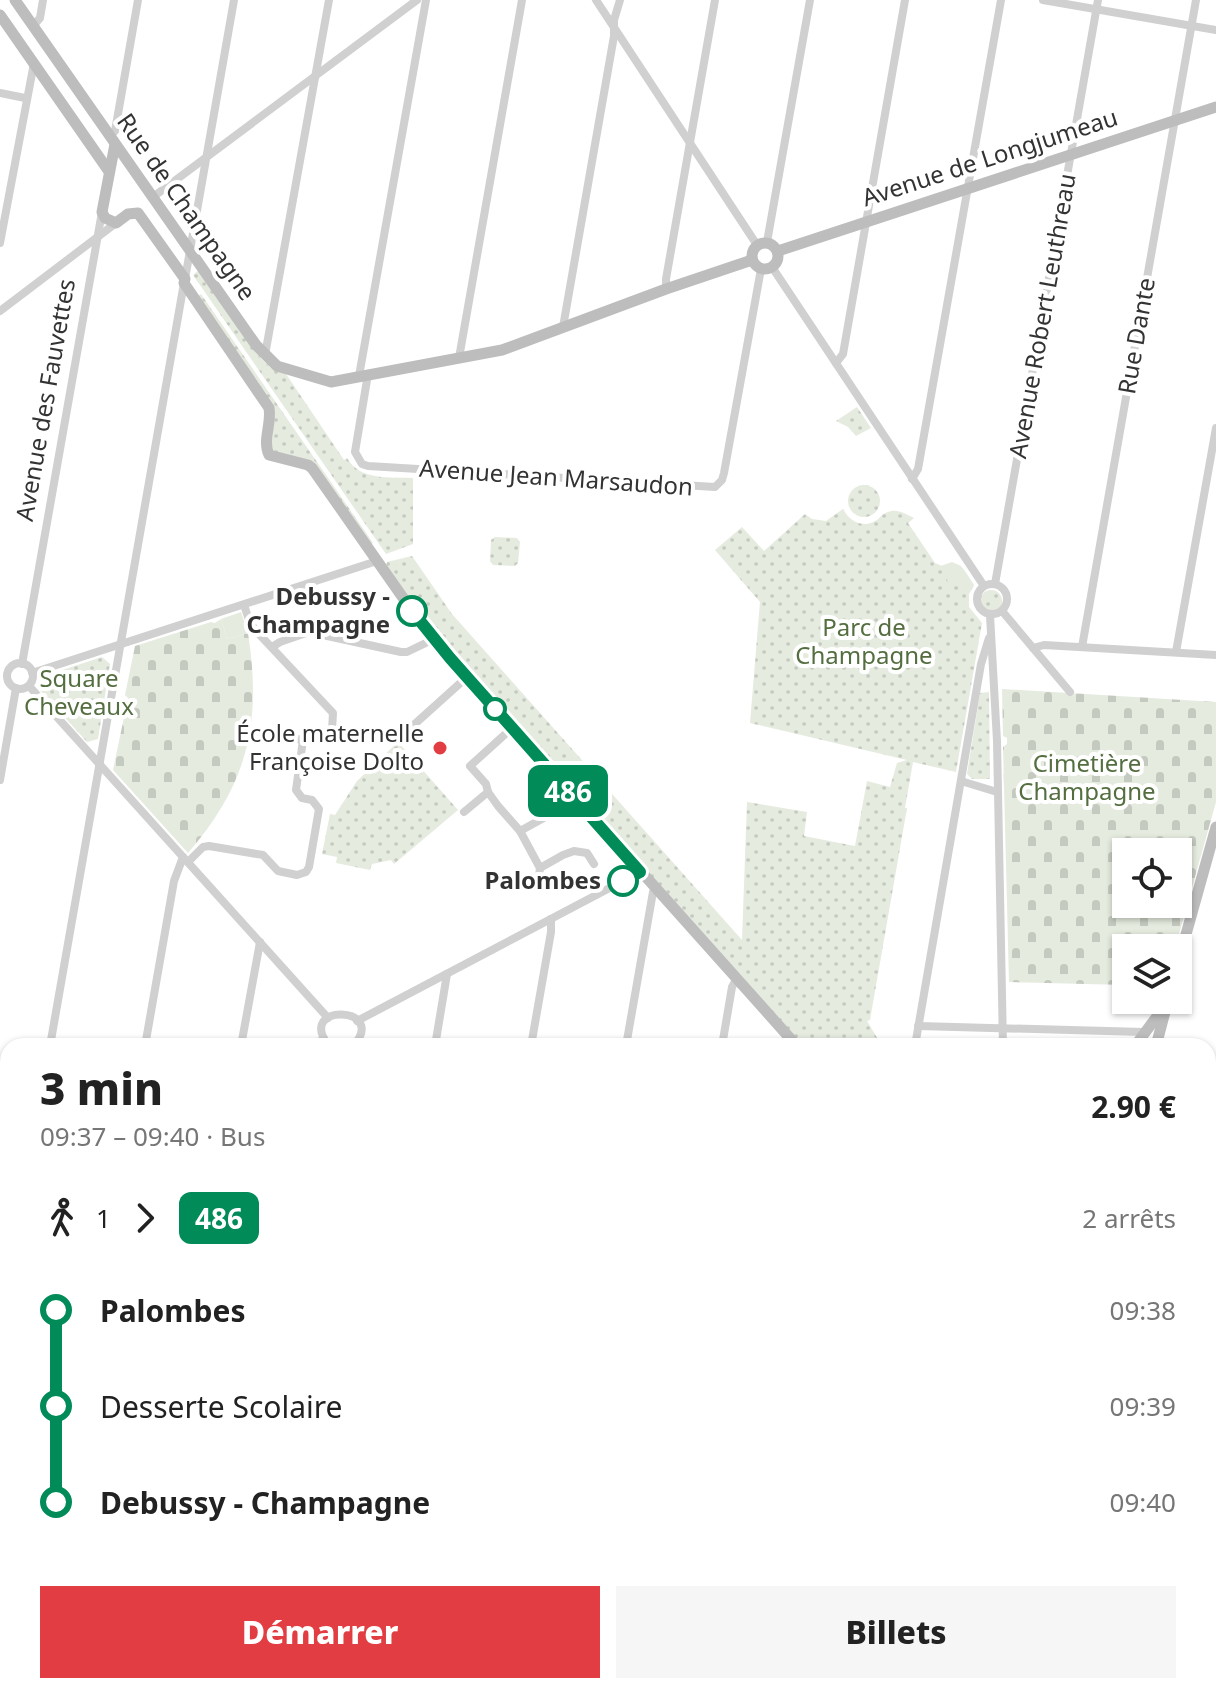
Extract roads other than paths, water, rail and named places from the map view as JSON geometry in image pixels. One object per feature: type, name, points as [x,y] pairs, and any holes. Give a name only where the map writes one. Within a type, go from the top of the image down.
[{"type":"street","name":"Rue de Champagne","points":[[15,0],[265,355],[285,369],[331,382],[364,375]]},
{"type":"street","points":[[33,26],[40,18],[43,0]]},
{"type":"street","points":[[112,140],[138,0]]},
{"type":"street","points":[[51,1038],[234,0]]},
{"type":"street","points":[[265,355],[329,0]]},
{"type":"street","points":[[153,197],[417,0]]},
{"type":"street","points":[[426,0],[364,375],[502,350],[666,289],[778,260],[778,251],[762,244],[596,0]]},
{"type":"street","points":[[459,358],[522,0]]},
{"type":"street","points":[[563,327],[620,0]]},
{"type":"street","points":[[666,289],[715,0]]},
{"type":"street","points":[[810,0],[762,244],[752,251],[836,363],[984,586]]},
{"type":"street","points":[[836,363],[843,354],[905,0]]},
{"type":"street","points":[[912,479],[918,469],[1001,0]]},
{"type":"street","points":[[1043,0],[1098,4],[1216,30]]},
{"type":"street","name":"Rue Dante","points":[[1082,647],[1196,0]]},
{"type":"street","name":"Avenue Robert Leuthreau","points":[[995,584],[1098,4]]},
{"type":"street","points":[[0,15],[108,170]]},
{"type":"street","points":[[0,243],[5,188],[34,63]]},
{"type":"street","points":[[0,93],[25,98]]},
{"type":"street","name":"Avenue de Longjumeau","points":[[778,251],[1216,107]]},
{"type":"street","name":"Avenue des Fauvettes","points":[[22,664],[112,140]]},
{"type":"street","points":[[102,212],[105,218],[116,223]]},
{"type":"street","points":[[0,311],[128,214],[138,213],[185,276],[269,408],[271,414],[265,445],[269,455],[312,468],[434,639],[790,1038]]},
{"type":"street","name":"Avenue Jean Marsaudon","points":[[364,375],[355,452],[362,464],[368,466],[715,487],[724,473],[762,265]]},
{"type":"street","points":[[1176,652],[1216,428]]},
{"type":"street","points":[[32,673],[377,561]]},
{"type":"street","points":[[995,584],[1007,593],[1008,603],[1002,611],[990,615],[982,611],[977,603],[978,593],[984,586],[995,584]]},
{"type":"street","points":[[146,1038],[174,881],[186,859],[209,846],[263,855],[278,871],[297,875],[306,872],[319,809],[312,800],[302,798],[296,790],[303,740],[308,735],[329,733],[333,713],[250,623],[244,605]]},
{"type":"street","points":[[1002,611],[1070,692]]},
{"type":"street","points":[[990,615],[994,666],[1003,1038]]},
{"type":"street","points":[[272,647],[309,632],[401,652],[434,639]]},
{"type":"street","points":[[916,1038],[981,664],[991,635]]},
{"type":"street","points":[[1033,648],[1044,645],[1216,655]]},
{"type":"street","points":[[0,780],[8,673],[12,666],[22,664],[30,668],[29,686]]},
{"type":"street","points":[[397,740],[467,677]]},
{"type":"street","points":[[8,684],[29,686],[328,1018]]},
{"type":"street","points":[[512,728],[470,766],[520,831],[540,868],[539,875],[547,889]]},
{"type":"street","points":[[261,733],[303,740]]},
{"type":"street","points":[[961,781],[997,792]]},
{"type":"street","points":[[464,812],[488,792]]},
{"type":"street","points":[[520,831],[549,815],[572,795]]},
{"type":"street","points":[[1188,934],[1211,866],[1216,827]]},
{"type":"street","points":[[540,868],[574,851],[587,853],[594,864]]},
{"type":"street","points":[[357,1021],[640,872]]},
{"type":"street","points":[[627,1038],[656,888]]},
{"type":"street","points":[[532,1038],[551,919]]},
{"type":"street","points":[[242,1038],[260,942]]},
{"type":"street","points":[[436,1038],[447,974]]},
{"type":"street","points":[[723,1038],[732,987],[737,978]]},
{"type":"street","points":[[326,1038],[323,1028],[328,1018],[341,1013],[357,1021],[360,1031],[357,1038]]},
{"type":"street","points":[[1140,1038],[1158,1014]]},
{"type":"street","points":[[1158,1038],[1165,1014]]},
{"type":"street","points":[[918,1026],[1144,1032]]},
{"type":"place","name":"Debussy - Champagne","points":[[412,611]]},
{"type":"place","name":"École maternelle Françoise Dolto","points":[[440,748]]},
{"type":"place","name":"Palombes","points":[[623,881]]},
{"type":"park label","name":"Parc de Champagne","points":[[864,642]]},
{"type":"park label","name":"Square Cheveaux","points":[[79,693]]},
{"type":"park label","name":"Cimetière Champagne","points":[[1087,778]]}]
